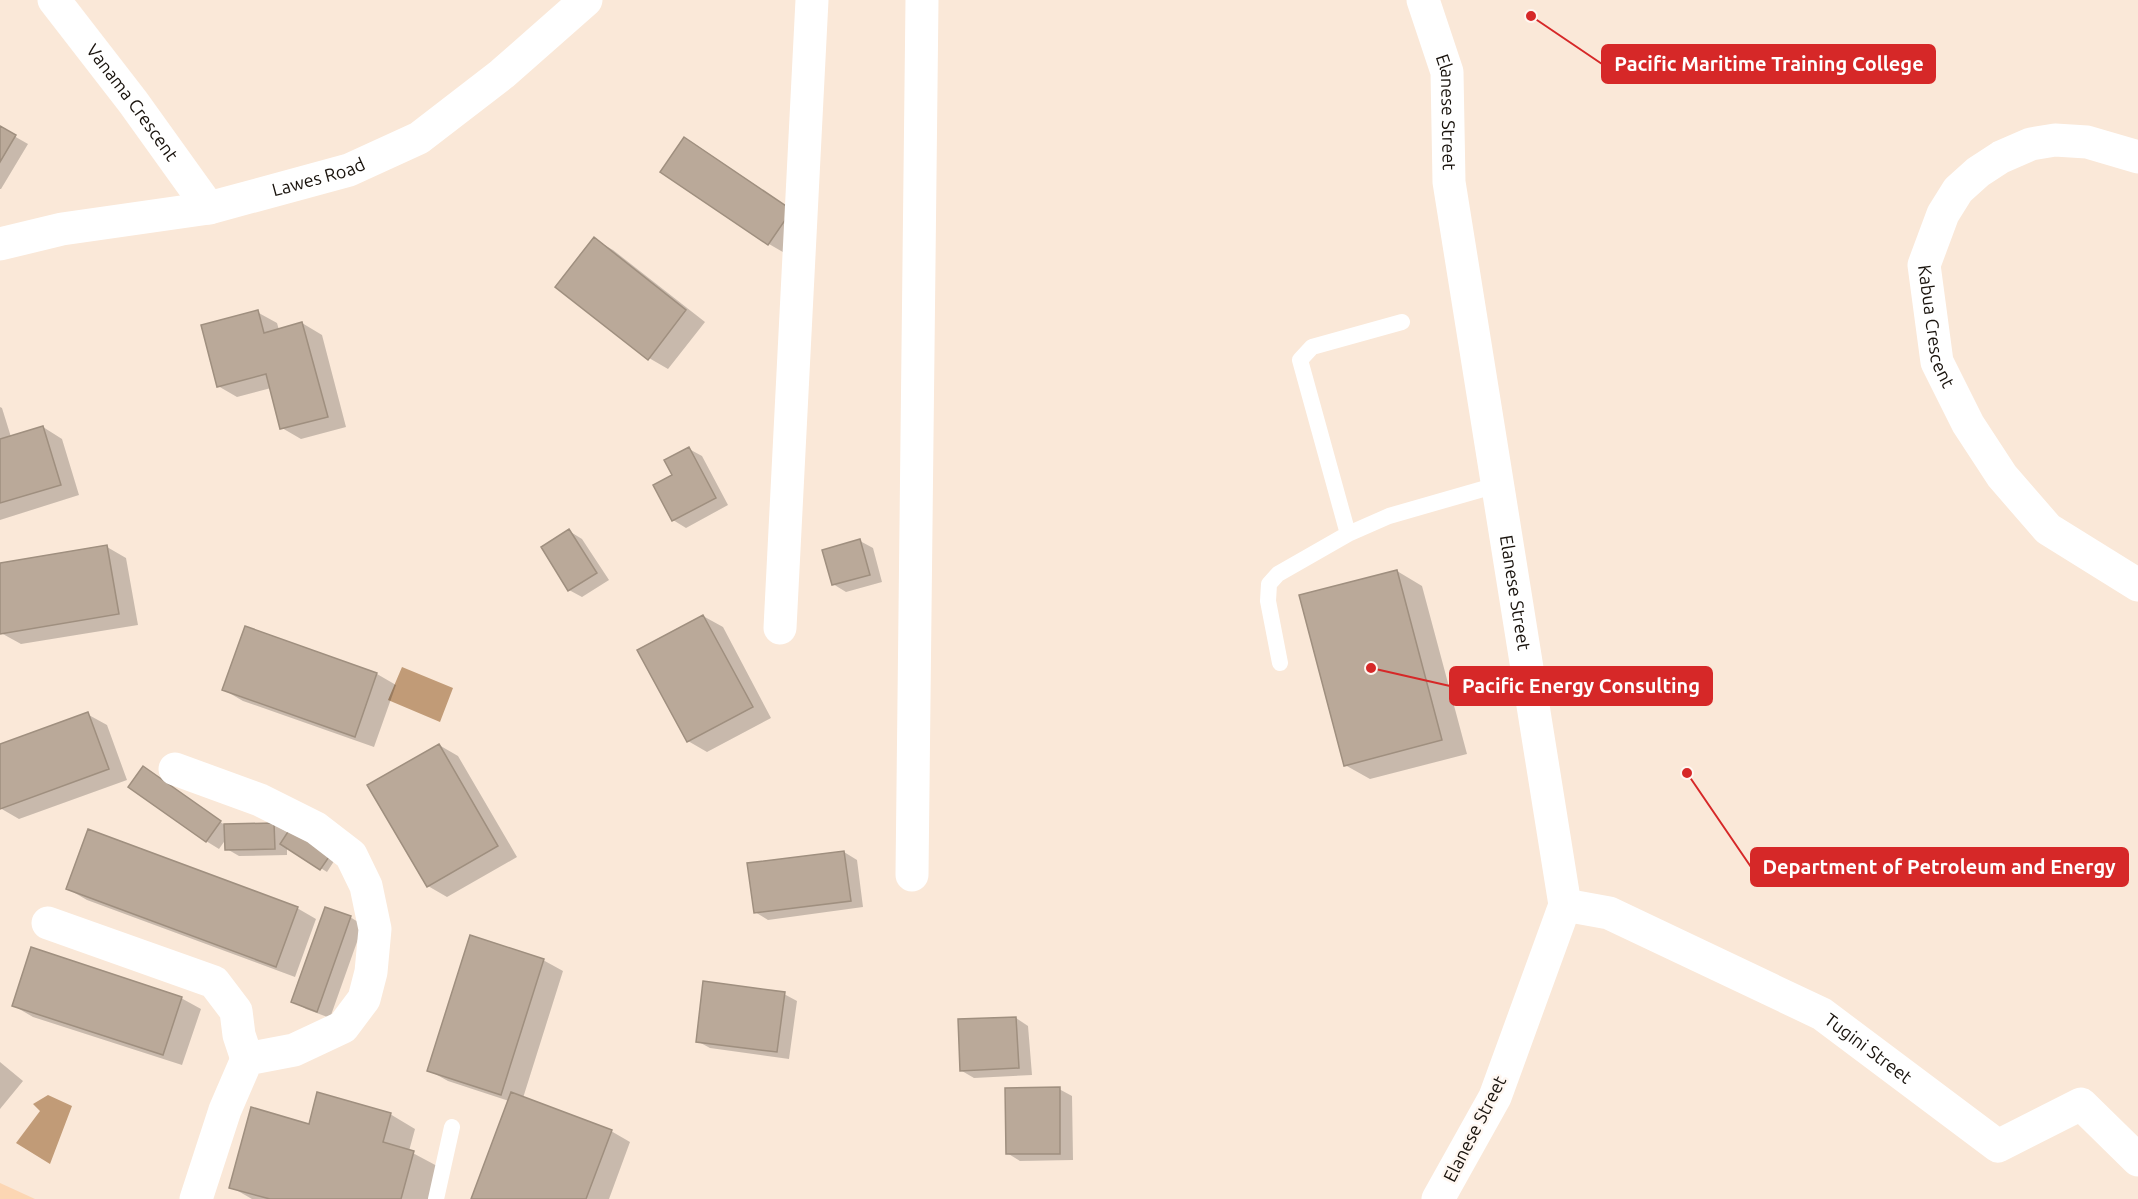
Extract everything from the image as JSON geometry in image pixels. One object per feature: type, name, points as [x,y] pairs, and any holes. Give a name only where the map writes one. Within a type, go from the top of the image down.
[{"type":"street","name":"Vanama Crescent","points":[[54,0],[134,102],[209,208]]},
{"type":"street","name":"Lawes Road","points":[[0,244],[62,229],[209,208],[349,170],[419,138],[502,74],[586,0]]},
{"type":"street","points":[[780,628],[812,0]]},
{"type":"street","points":[[912,875],[922,0]]},
{"type":"street","name":"Elanese Street","points":[[1423,0],[1447,72],[1449,182],[1565,905],[1495,1097],[1438,1199]]},
{"type":"street","name":"Kabua Crescent","points":[[2138,157],[2087,142],[2055,140],[2031,144],[2001,157],[1978,172],[1958,190],[1943,214],[1924,265],[1936,362],[1968,424],[2002,476],[2048,529],[2138,585]]},
{"type":"street","points":[[175,769],[260,800],[316,828],[351,855],[366,886],[375,929],[371,972],[364,999],[343,1027],[294,1050],[247,1059]]},
{"type":"street","name":"Tugini Street","points":[[1565,905],[1609,913],[1821,1014],[1998,1146],[2081,1104],[2138,1160]]},
{"type":"street","points":[[48,923],[214,982],[236,1011],[239,1035],[247,1059],[225,1110],[196,1199]]},
{"type":"lane","points":[[1348,534],[1300,360],[1312,347],[1402,322]]},
{"type":"lane","points":[[1280,663],[1268,601],[1269,584],[1278,574],[1348,534],[1389,516],[1497,485]]},
{"type":"lane","points":[[436,1199],[452,1127]]},
{"type":"shaded area","points":[[402,667],[453,688],[440,722],[388,700]]},
{"type":"shaded area","points":[[48,1095],[72,1106],[50,1164],[16,1143],[40,1111],[33,1104]]},
{"type":"shaded area","points":[[0,1183],[35,1199],[0,1199]]},
{"type":"building","points":[[0,126],[16,135],[0,162]]},
{"type":"building","points":[[684,137],[792,210],[768,245],[660,172]]},
{"type":"building","points":[[594,237],[686,310],[648,360],[555,287]]},
{"type":"building","points":[[258,310],[264,333],[302,322],[328,417],[280,429],[266,374],[217,387],[201,325]]},
{"type":"building","points":[[43,426],[61,485],[0,503],[0,439]]},
{"type":"building","points":[[689,447],[716,498],[672,521],[653,485],[672,475],[664,460]]},
{"type":"building","points":[[569,529],[597,573],[568,591],[541,547]]},
{"type":"building","points":[[860,539],[870,575],[832,585],[822,550]]},
{"type":"building","points":[[107,545],[119,614],[0,634],[0,563]]},
{"type":"building","points":[[1397,570],[1442,740],[1344,766],[1299,595]]},
{"type":"building","points":[[703,615],[753,707],[687,742],[637,650]]},
{"type":"building","points":[[245,626],[377,673],[355,737],[222,690]]},
{"type":"building","points":[[88,712],[109,769],[0,809],[0,744]]},
{"type":"building","points":[[439,744],[498,846],[427,887],[367,785]]},
{"type":"building","points":[[143,766],[221,821],[206,842],[128,787]]},
{"type":"building","points":[[274,823],[275,849],[225,850],[224,824]]},
{"type":"building","points":[[293,824],[333,851],[320,870],[280,844]]},
{"type":"building","points":[[88,829],[298,907],[276,967],[66,889]]},
{"type":"building","points":[[844,851],[851,901],[754,913],[747,863]]},
{"type":"building","points":[[325,907],[351,916],[317,1012],[291,1002]]},
{"type":"building","points":[[470,935],[544,959],[501,1095],[427,1071]]},
{"type":"building","points":[[31,947],[182,997],[163,1055],[12,1006]]},
{"type":"building","points":[[703,981],[785,992],[777,1052],[696,1042]]},
{"type":"building","points":[[1016,1017],[1019,1068],[960,1071],[958,1019]]},
{"type":"building","points":[[1060,1087],[1060,1154],[1006,1154],[1005,1088]]},
{"type":"building","points":[[317,1092],[391,1113],[383,1142],[414,1151],[401,1199],[270,1199],[229,1188],[251,1107],[309,1124]]},
{"type":"building","points":[[511,1092],[612,1130],[586,1199],[471,1199]]},
{"type":"place","name":"Pacific Maritime Training College","points":[[1531,16]]},
{"type":"place","name":"Pacific Energy Consulting","points":[[1371,668]]},
{"type":"place","name":"Department of Petroleum and Energy","points":[[1687,773]]}]
